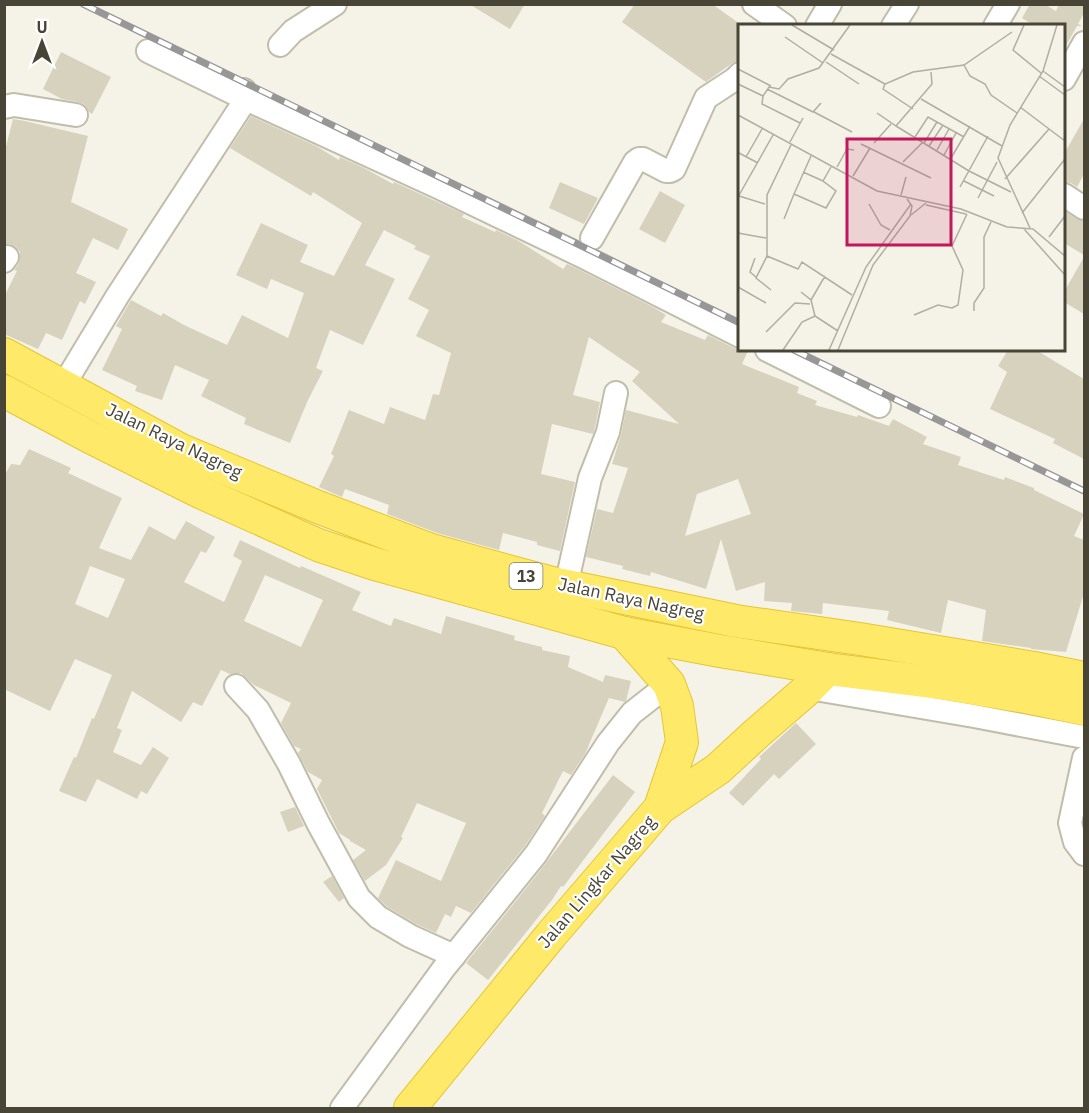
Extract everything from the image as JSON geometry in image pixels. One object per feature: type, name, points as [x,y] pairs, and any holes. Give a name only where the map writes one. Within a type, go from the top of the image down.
[{"type":"highway","name":"Jalan Raya Nagreg","points":[[4,354],[182,450],[318,507],[431,550],[566,586],[736,621],[860,639],[1084,678]]},
{"type":"highway","name":"Jalan Raya Nagreg","points":[[4,391],[190,487],[318,545],[375,564],[624,633],[720,651],[818,678],[947,684],[1084,709]]},
{"type":"highway","name":"Jalan Lingkar Nagreg","points":[[410,1108],[551,935],[660,808],[682,742],[677,706],[669,684],[624,633]]},
{"type":"highway","points":[[660,808],[718,769],[818,678]]},
{"type":"street","points":[[280,45],[293,31],[335,4]]},
{"type":"street","points":[[754,4],[782,24]]},
{"type":"street","points":[[818,24],[830,4]]},
{"type":"street","points":[[894,24],[907,4]]},
{"type":"street","points":[[996,24],[1008,4]]},
{"type":"street","points":[[1065,77],[1084,43]]},
{"type":"street","points":[[148,51],[388,163],[586,249],[738,335]]},
{"type":"street","points":[[586,249],[635,162],[643,159],[666,171],[674,169],[706,98],[738,76]]},
{"type":"street","points":[[63,386],[117,295],[245,95]]},
{"type":"street","points":[[4,107],[14,105],[76,115]]},
{"type":"street","points":[[1065,196],[1084,208]]},
{"type":"street","points":[[769,351],[879,406]]},
{"type":"street","points":[[566,586],[590,478],[608,432],[616,393]]},
{"type":"street","points":[[818,678],[974,716],[1084,737]]},
{"type":"street","points":[[342,1108],[454,956],[536,854],[608,743],[632,713],[669,684]]},
{"type":"street","points":[[236,686],[258,710],[359,898],[378,917],[410,936],[454,956]]},
{"type":"street","points":[[1084,758],[1070,823],[1075,843],[1084,854]]},
{"type":"building","points":[[469,4],[525,4],[510,29]]},
{"type":"building","points":[[635,4],[712,4],[740,24],[738,24],[738,61],[706,82],[622,22]]},
{"type":"building","points":[[1030,4],[1044,4],[1056,11],[1059,4],[1084,4],[1084,13],[1078,24],[1082,26],[1077,26],[1065,47],[1065,24],[1032,24],[1022,18]]},
{"type":"building","points":[[61,52],[111,77],[92,114],[84,104],[62,99],[43,89]]},
{"type":"building","points":[[251,116],[316,146],[339,160],[340,157],[393,184],[394,182],[464,214],[462,217],[517,240],[563,269],[567,264],[576,268],[666,315],[661,322],[705,340],[708,335],[738,349],[738,351],[748,351],[742,364],[799,387],[797,393],[817,401],[815,405],[857,417],[858,415],[889,426],[893,419],[927,437],[923,444],[961,457],[958,465],[1004,480],[1005,477],[1034,488],[1084,514],[1074,536],[1084,540],[1084,593],[1066,652],[982,641],[986,610],[948,600],[941,633],[887,620],[889,611],[823,603],[822,614],[791,611],[792,603],[764,601],[765,582],[736,591],[721,539],[706,589],[651,572],[650,576],[622,569],[623,566],[586,557],[597,509],[613,513],[628,468],[612,464],[626,410],[679,424],[632,381],[640,372],[589,337],[573,395],[600,402],[593,434],[552,424],[541,474],[575,482],[560,551],[503,533],[499,550],[437,533],[387,514],[389,505],[345,489],[342,497],[319,487],[334,456],[331,454],[349,410],[384,424],[390,407],[425,420],[433,394],[439,395],[451,353],[416,336],[429,310],[408,299],[430,256],[414,249],[416,246],[384,230],[365,265],[395,279],[363,345],[330,330],[316,368],[323,371],[290,443],[244,424],[246,418],[201,396],[209,380],[175,365],[162,400],[135,391],[137,386],[102,370],[122,329],[116,326],[131,300],[161,316],[163,313],[227,345],[242,315],[288,338],[304,293],[271,279],[267,289],[236,275],[261,223],[308,245],[300,262],[334,276],[362,223],[313,192],[311,196],[230,148]],"holes":[[[738,479],[751,514],[685,536],[697,494]]]},
{"type":"building","points":[[13,119],[88,136],[71,202],[128,229],[118,250],[93,238],[76,273],[96,282],[85,304],[80,301],[62,340],[46,333],[38,349],[4,334],[4,297],[17,271],[14,270],[20,258],[20,252],[16,247],[4,244],[4,154]]},
{"type":"building","points":[[1084,119],[1084,174],[1077,187],[1065,182],[1065,152]]},
{"type":"building","points":[[560,182],[598,198],[584,224],[549,208]]},
{"type":"building","points":[[660,191],[685,205],[665,243],[639,229]]},
{"type":"building","points":[[1065,212],[1084,221],[1084,255],[1065,244]]},
{"type":"building","points":[[1084,257],[1084,314],[1065,303],[1065,290]]},
{"type":"building","points":[[1007,351],[1038,351],[1084,379],[1084,459],[1053,443],[1055,439],[990,409],[1007,372],[998,366]]},
{"type":"building","points":[[29,449],[71,468],[68,473],[122,498],[99,548],[131,560],[149,526],[175,540],[186,521],[215,537],[206,553],[201,551],[184,582],[224,602],[242,561],[233,556],[240,540],[300,568],[301,566],[361,592],[352,610],[391,626],[394,618],[441,634],[446,616],[515,636],[514,640],[542,647],[542,650],[570,656],[568,667],[603,682],[605,675],[631,681],[626,701],[609,698],[585,754],[571,775],[563,771],[542,813],[545,816],[525,846],[471,913],[456,906],[451,917],[445,914],[436,933],[386,906],[378,898],[396,860],[441,881],[466,823],[417,803],[401,837],[403,838],[386,865],[365,881],[353,860],[366,850],[339,833],[317,789],[322,780],[308,772],[298,753],[301,749],[294,746],[281,723],[291,703],[254,685],[241,673],[230,674],[221,670],[202,706],[193,702],[181,722],[132,691],[117,728],[122,730],[113,752],[141,765],[153,747],[169,758],[147,794],[141,791],[137,799],[97,779],[86,802],[59,791],[74,757],[76,758],[92,718],[94,719],[112,675],[75,659],[50,711],[4,689],[4,476],[11,464],[20,465]],"holes":[[[90,566],[125,579],[108,618],[75,604]],[[265,575],[323,600],[301,647],[244,621]]]},
{"type":"building","points":[[796,723],[816,744],[779,779],[774,774],[743,806],[729,793],[761,759],[759,757]]},
{"type":"building","points":[[613,775],[635,792],[488,980],[466,963]]},
{"type":"building","points":[[295,807],[304,826],[288,832],[280,812]]},
{"type":"building","points":[[332,876],[344,898],[339,902],[323,882]]},
{"type":"railway","points":[[83,4],[738,322]]},
{"type":"railway","points":[[796,351],[1084,491]]}]
